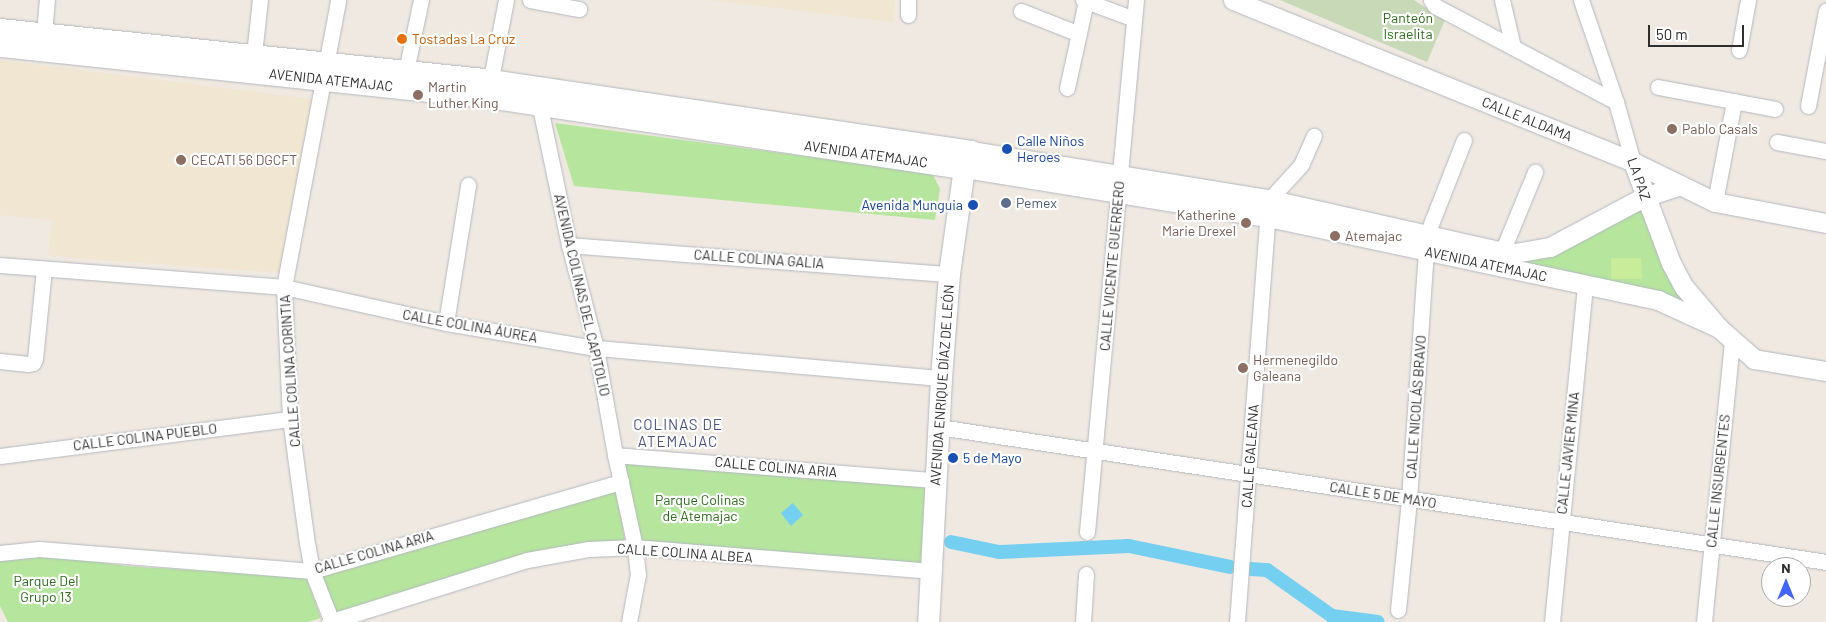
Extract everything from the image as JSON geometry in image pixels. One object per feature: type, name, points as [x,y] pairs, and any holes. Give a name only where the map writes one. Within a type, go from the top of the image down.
[{"type":"main road","name":"AVENIDA ATEMAJAC","points":[[0,29],[254,54],[324,71],[406,71],[489,89]]},
{"type":"main road","name":"AVENIDA ATEMAJAC","points":[[0,46],[324,71],[489,89],[968,160]]},
{"type":"main road","name":"AVENIDA ENRIQUE DÍAZ DE LEÓN","points":[[928,622],[941,378],[949,274],[968,160]]},
{"type":"street","points":[[44,33],[47,0]]},
{"type":"street","points":[[254,54],[260,0]]},
{"type":"street","name":"CALLE COLINA CORINTIA","points":[[331,622],[312,571],[290,419],[284,287],[338,0]]},
{"type":"street","points":[[406,71],[421,0]]},
{"type":"street","points":[[489,89],[506,0]]},
{"type":"street","points":[[530,0],[579,8]]},
{"type":"street","name":"CALLE VICENTE GUERRERO","points":[[1086,532],[1136,0]]},
{"type":"street","name":"CALLE ALDAMA","points":[[1233,0],[1633,162],[1715,202],[1826,223]]},
{"type":"street","points":[[1431,0],[1435,6],[1616,102]]},
{"type":"street","points":[[1502,0],[1513,47]]},
{"type":"street","name":"LA PAZ","points":[[1581,0],[1616,102],[1644,197],[1671,263],[1684,287],[1726,333]]},
{"type":"street","points":[[1739,50],[1748,0]]},
{"type":"street","points":[[1067,88],[1084,1],[1134,19]]},
{"type":"street","points":[[1021,11],[1079,34]]},
{"type":"street","points":[[1808,106],[1826,11]]},
{"type":"street","points":[[1658,87],[1775,109]]},
{"type":"street","name":"AVENIDA COLINAS DEL CAPITOLIO","points":[[538,96],[569,245],[596,348],[615,455],[635,547],[638,574],[629,622]]},
{"type":"street","points":[[1715,202],[1734,102]]},
{"type":"street","points":[[1269,208],[1301,165],[1314,136]]},
{"type":"street","name":"CALLE NICOLÁS BRAVO","points":[[1398,610],[1409,498],[1427,242],[1464,140]]},
{"type":"street","points":[[1777,142],[1826,151]]},
{"type":"street","name":"AVENIDA ATEMAJAC","points":[[968,160],[1269,208],[1427,242],[1585,285],[1658,300],[1726,333]]},
{"type":"street","points":[[1502,252],[1535,172]]},
{"type":"street","points":[[446,323],[468,185]]},
{"type":"street","name":"AVENIDA ATEMAJAC","points":[[1427,242],[1502,252],[1527,252],[1550,247],[1644,197],[1680,185]]},
{"type":"street","name":"CALLE GALEANA","points":[[1236,622],[1269,208]]},
{"type":"street","name":"CALLE COLINA GALIA","points":[[569,245],[949,274]]},
{"type":"street","name":"CALLE COLINA ÁUREA","points":[[0,265],[284,287],[446,323],[596,348],[941,378]]},
{"type":"street","points":[[0,361],[33,362],[44,269]]},
{"type":"street","name":"CALLE JAVIER MINA","points":[[1552,622],[1585,285]]},
{"type":"street","points":[[1726,333],[1754,359],[1826,371]]},
{"type":"street","name":"CALLE INSURGENTES","points":[[1704,622],[1712,545],[1726,333]]},
{"type":"street","name":"CALLE COLINA PUEBLO","points":[[0,456],[290,419]]},
{"type":"street","name":"CALLE 5 DE MAYO","points":[[939,427],[1826,562]]},
{"type":"street","name":"CALLE COLINA ARIA","points":[[615,455],[936,480]]},
{"type":"street","name":"CALLE COLINA ARIA","points":[[0,553],[39,549],[312,571],[621,482]]},
{"type":"street","name":"CALLE COLINA ALBEA","points":[[331,622],[526,560],[589,549],[635,547],[930,571]]},
{"type":"street","points":[[1083,622],[1086,574]]},
{"type":"shaded area","points":[[710,0],[895,0],[893,22]]},
{"type":"shaded area","name":"CECATI 56 DGCFT","points":[[0,60],[313,99],[280,273],[48,256],[52,220],[0,215]]},
{"type":"green space","name":"Panteón Israelita","points":[[1280,0],[1414,0],[1445,20],[1427,62]]},
{"type":"green space","points":[[555,123],[932,173],[940,189],[935,220],[574,186]]},
{"type":"green space","points":[[1639,207],[1698,314],[1439,243],[1537,257]]},
{"type":"green space","points":[[1611,258],[1641,258],[1642,279],[1611,279]]},
{"type":"green space","name":"Parque Colinas de Atemajac","points":[[624,462],[931,487],[924,566],[642,543]]},
{"type":"green space","points":[[617,490],[625,541],[339,617],[319,574]]},
{"type":"green space","name":"Parque Del Grupo 13","points":[[44,555],[126,566],[306,577],[321,618],[308,622],[8,622],[0,606],[0,560]]},
{"type":"water","points":[[793,503],[803,515],[791,526],[781,513]]},
{"type":"waterway","points":[[951,542],[999,552],[1129,546],[1230,567]]},
{"type":"waterway","points":[[1251,569],[1267,570],[1332,616],[1378,622]]},
{"type":"place","name":"Tostadas La Cruz","points":[[402,39]]},
{"type":"place","name":"Martin Luther King","points":[[418,95]]},
{"type":"place","name":"Pablo Casals","points":[[1672,129]]},
{"type":"place","name":"Calle Niños Heroes","points":[[1007,149]]},
{"type":"place","name":"CECATI 56 DGCFT","points":[[181,160]]},
{"type":"place","name":"Pemex","points":[[1006,203]]},
{"type":"place","name":"Avenida Munguia","points":[[973,205]]},
{"type":"place","name":"Katherine Marie Drexel","points":[[1246,223]]},
{"type":"place","name":"Atemajac","points":[[1335,236]]},
{"type":"place","name":"Hermenegildo Galeana","points":[[1243,368]]},
{"type":"place","name":"5 de Mayo","points":[[953,458]]},
{"type":"district","name":"COLINAS DE ATEMAJAC","points":[[678,432]]}]
